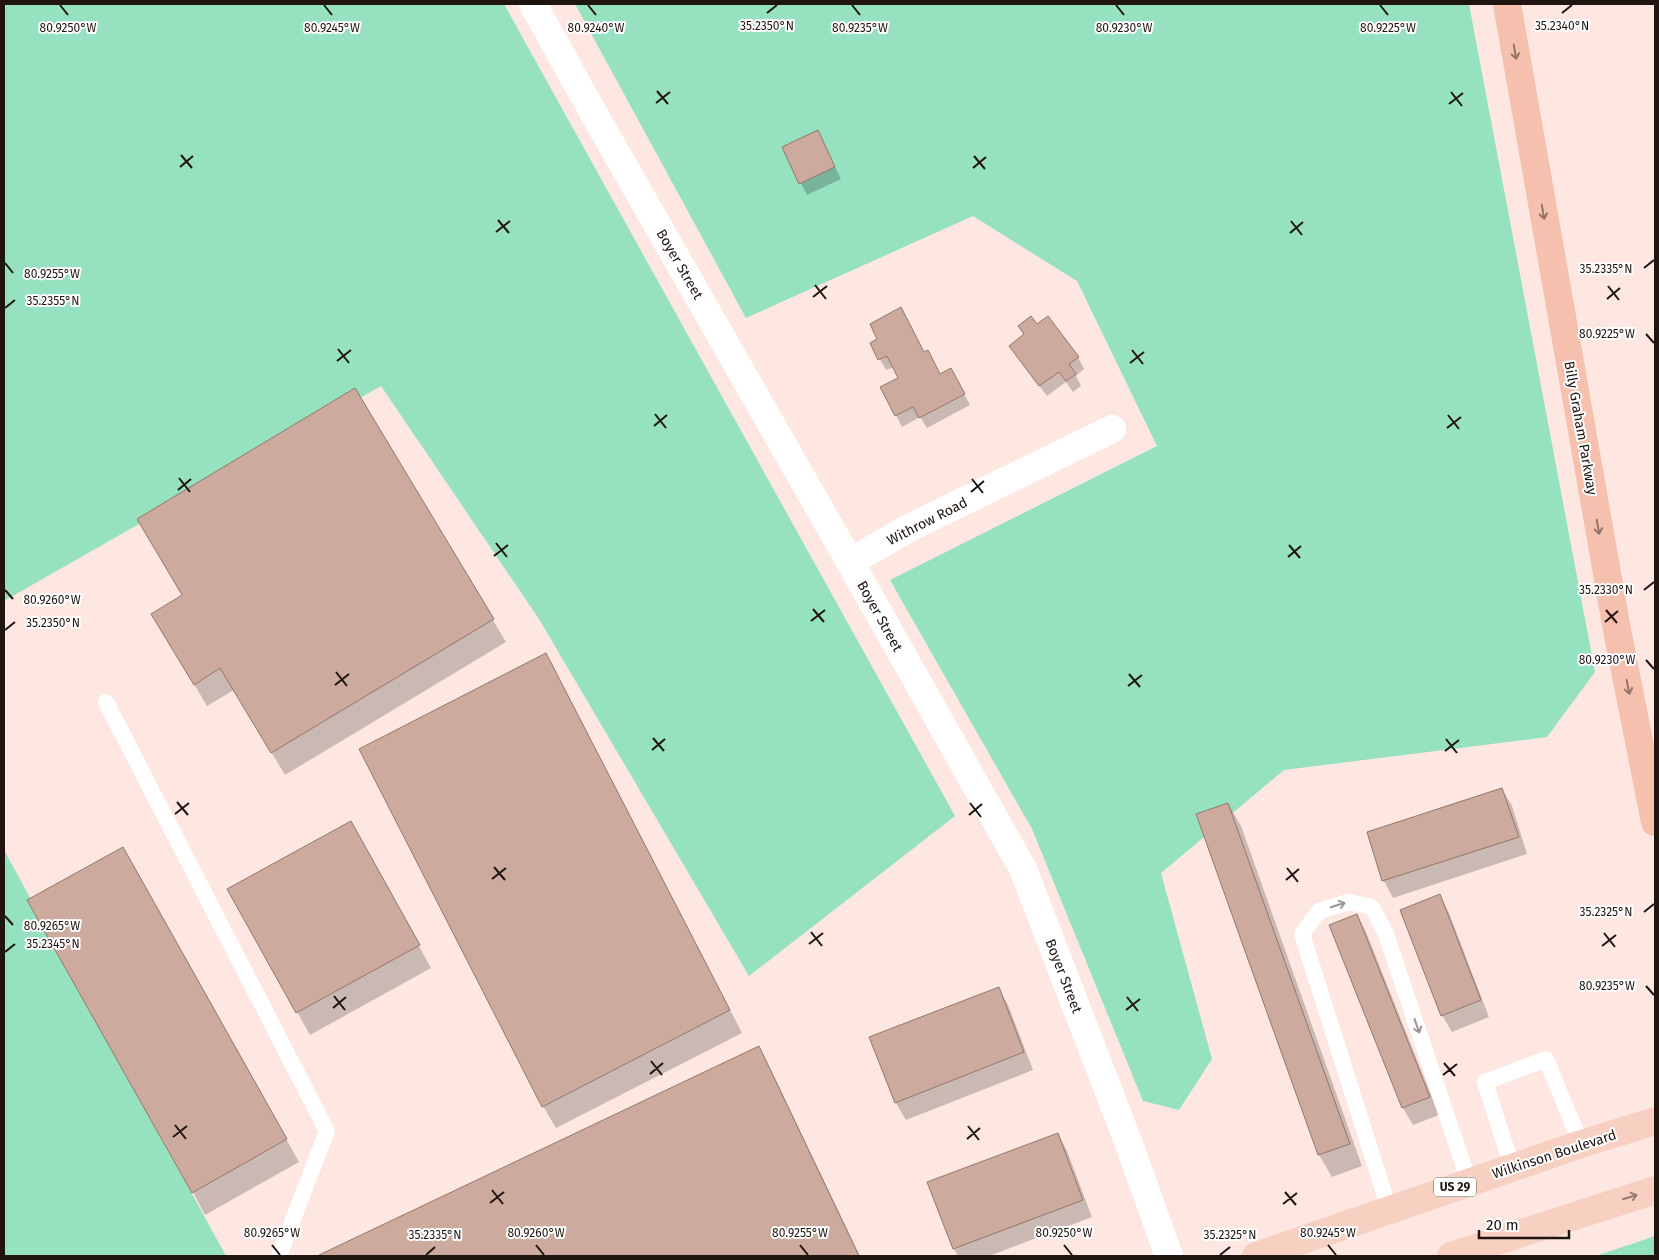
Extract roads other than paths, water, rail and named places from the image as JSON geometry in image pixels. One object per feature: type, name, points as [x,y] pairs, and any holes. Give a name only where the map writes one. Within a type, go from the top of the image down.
[{"type":"highway","name":"Billy Graham Parkway","points":[[1507,4],[1615,621],[1655,822]]},
{"type":"main road","name":"Wilkinson Boulevard","points":[[1256,1256],[1512,1167],[1655,1121]]},
{"type":"main road","points":[[1451,1256],[1655,1190]]},
{"type":"street","name":"Boyer Street","points":[[533,4],[1023,869],[1129,1144],[1168,1256]]},
{"type":"street","name":"Withrow Road","points":[[850,562],[911,527],[1112,429]]},
{"type":"lane","points":[[106,702],[327,1131],[279,1256]]},
{"type":"lane","points":[[1389,1209],[1302,934],[1319,911],[1348,902],[1372,907],[1386,934],[1469,1182]]},
{"type":"lane","points":[[1512,1167],[1485,1082],[1546,1059],[1581,1144]]}]
